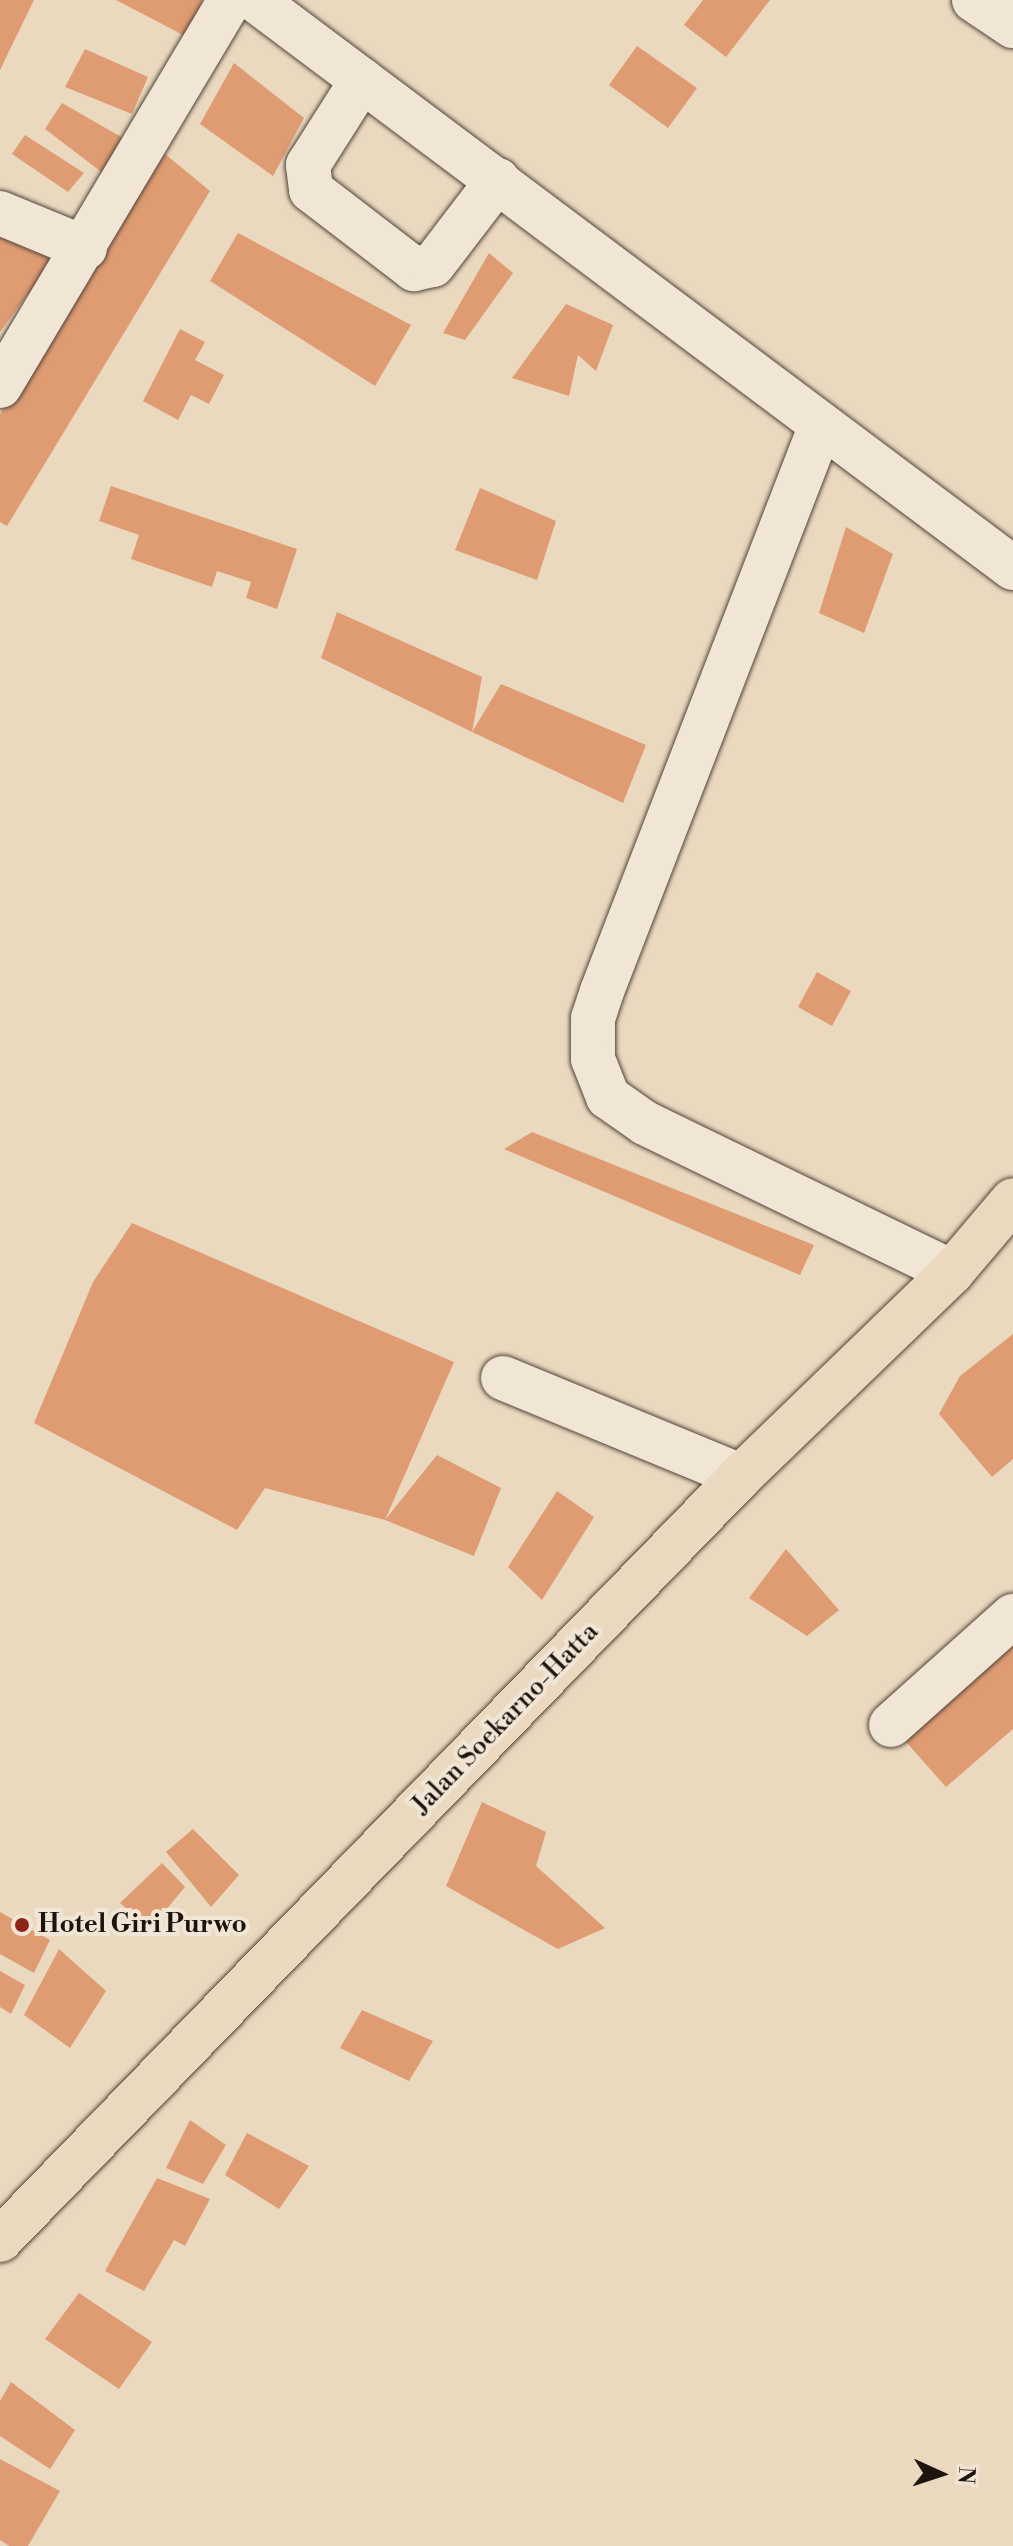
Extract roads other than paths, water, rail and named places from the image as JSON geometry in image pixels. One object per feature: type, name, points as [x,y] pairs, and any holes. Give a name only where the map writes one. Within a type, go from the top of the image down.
[{"type":"highway","name":"Jalan Soekarno-Hatta","points":[[0,2240],[741,1476],[952,1272],[1011,1205]]},
{"type":"street","points":[[0,386],[230,0]]},
{"type":"street","points":[[255,0],[1013,568]]},
{"type":"street","points":[[974,0],[1013,26]]},
{"type":"street","points":[[362,80],[308,165],[311,190],[414,269],[433,265],[498,180]]},
{"type":"street","points":[[0,213],[85,248]]},
{"type":"street","points":[[821,425],[602,991],[593,1018],[593,1059],[608,1097],[645,1123],[952,1272]]},
{"type":"street","points":[[503,1378],[741,1476]]},
{"type":"street","points":[[891,1725],[1013,1616]]},
{"type":"place","name":"Hotel Giri Purwo","points":[[22,1925]]}]
